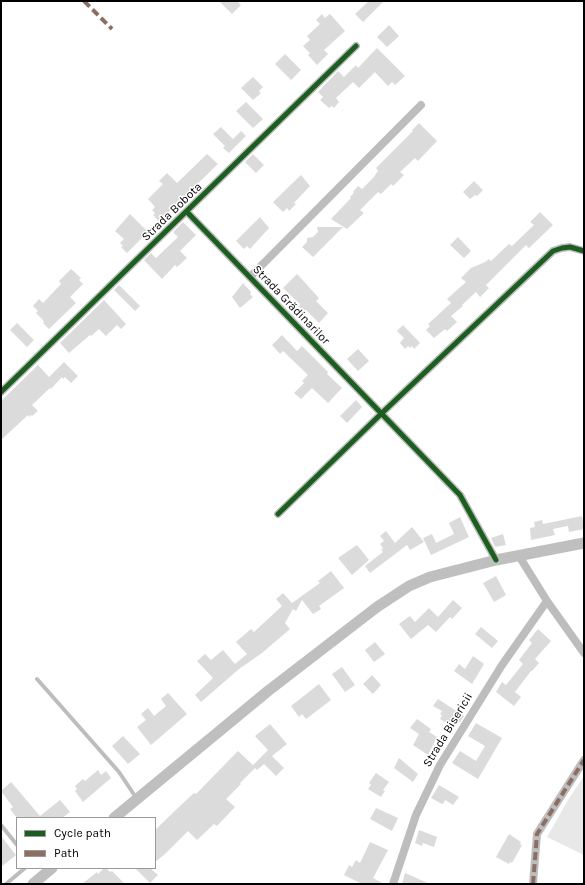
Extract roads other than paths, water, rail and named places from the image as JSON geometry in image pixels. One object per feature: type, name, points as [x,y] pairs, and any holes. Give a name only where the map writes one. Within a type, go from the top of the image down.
[{"type":"main road","points":[[115,817],[268,691],[394,595],[409,586],[430,577],[496,560],[584,543]]},
{"type":"main road","points":[[33,884],[51,869]]},
{"type":"street","name":"Strada Bobota","points":[[1,392],[356,46]]},
{"type":"street","name":"Strada Grădinarilor","points":[[250,277],[421,105]]},
{"type":"street","name":"Strada Grădinarilor","points":[[187,212],[382,412],[460,495],[496,560]]},
{"type":"street","points":[[278,514],[382,412],[553,252],[570,247],[584,251]]},
{"type":"street","points":[[519,556],[547,601],[584,653]]},
{"type":"street","name":"Strada Bisericii","points":[[393,884],[416,815],[440,765],[502,666],[547,601]]},
{"type":"street","points":[[532,884],[537,834],[584,760]]},
{"type":"lane","points":[[37,679],[119,772],[137,800]]},
{"type":"lane","points":[[1,825],[16,844]]},
{"type":"lane","points":[[6,884],[24,869]]}]
